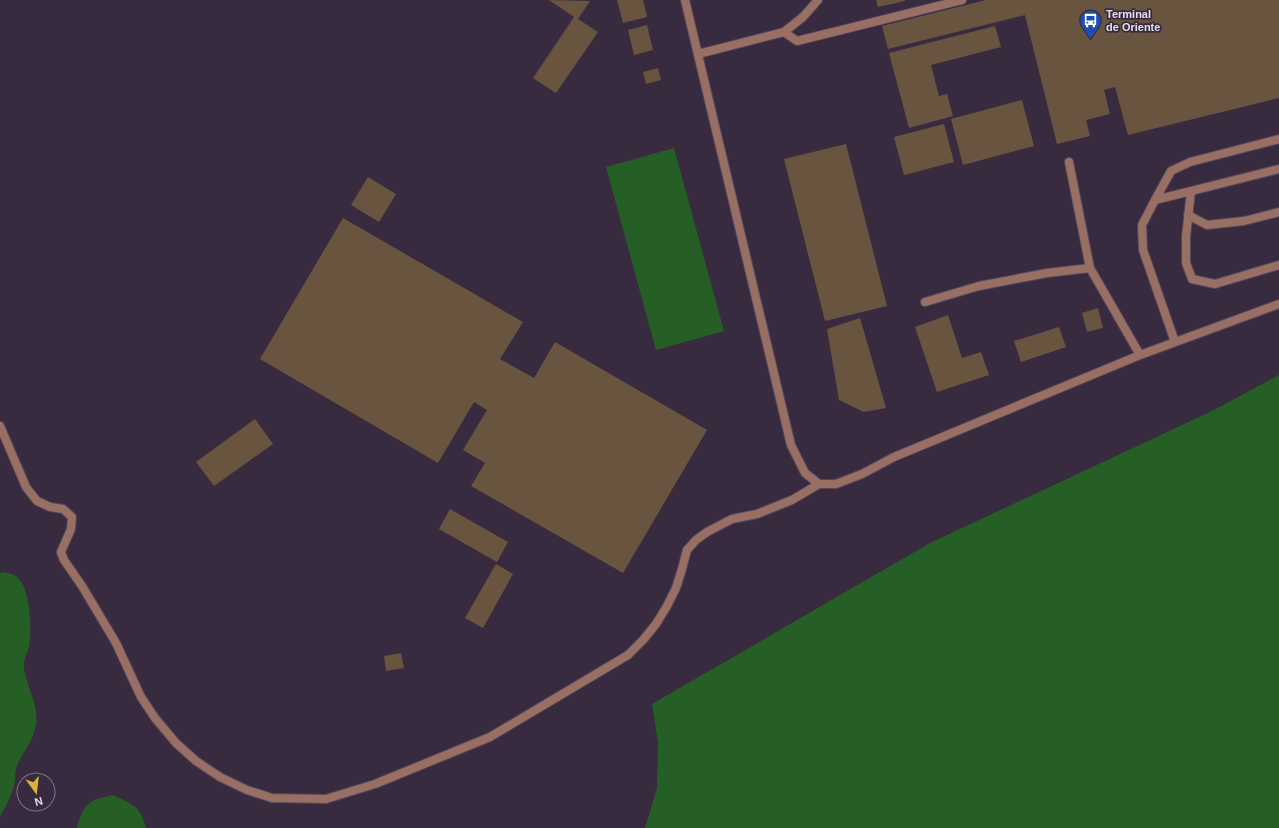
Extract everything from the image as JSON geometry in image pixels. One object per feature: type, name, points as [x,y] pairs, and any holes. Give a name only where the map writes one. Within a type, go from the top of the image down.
[{"type":"lane","points":[[685,0],[791,445],[805,474],[819,484]]},
{"type":"lane","points":[[698,54],[784,32],[803,17],[818,0]]},
{"type":"lane","points":[[784,32],[797,41],[962,0]]},
{"type":"lane","points":[[1175,342],[1143,250],[1142,225],[1154,200],[1171,171],[1190,162],[1279,139]]},
{"type":"lane","points":[[1069,162],[1090,268],[1140,355]]},
{"type":"lane","points":[[1154,200],[1279,169]]},
{"type":"lane","points":[[1191,191],[1188,215],[1186,263],[1192,279],[1215,284],[1279,265]]},
{"type":"lane","points":[[1188,215],[1207,225],[1244,221],[1279,212]]},
{"type":"lane","points":[[925,302],[979,286],[1090,268]]},
{"type":"lane","points":[[0,426],[26,487],[37,501],[50,507],[62,509],[72,517],[71,529],[60,552],[116,643],[141,697],[155,718],[176,743],[196,761],[247,790],[272,798],[319,799],[333,797],[375,784],[490,737],[628,655],[656,624],[667,606],[676,588],[687,550],[707,532],[732,519],[757,514],[792,500],[819,484],[836,484],[862,474],[894,456],[1140,355],[1279,304]]},
{"type":"green space","points":[[674,148],[724,331],[656,350],[606,167]]},
{"type":"green space","points":[[1279,375],[1279,828],[645,828],[657,788],[658,742],[652,704],[930,543],[1212,411]]},
{"type":"green space","points":[[3,572],[17,577],[22,583],[28,600],[30,640],[24,668],[36,710],[36,724],[33,736],[18,762],[13,790],[0,817],[0,573]]},
{"type":"green space","points":[[113,795],[131,804],[138,810],[144,820],[146,828],[77,828],[82,814],[88,804]]},
{"type":"building","points":[[549,0],[590,1],[578,19],[598,32],[556,93],[533,78],[574,17]]},
{"type":"building","points":[[617,0],[643,0],[647,17],[623,23]]},
{"type":"building","points":[[876,0],[905,0],[905,1],[878,7]]},
{"type":"building","points":[[986,0],[1279,0],[1279,98],[1128,135],[1115,87],[1104,90],[1110,114],[1086,120],[1090,136],[1057,144],[1025,15],[888,49],[882,26]]},
{"type":"building","points":[[647,25],[653,50],[634,55],[628,30]]},
{"type":"building","points":[[995,26],[1001,47],[931,65],[939,96],[947,94],[953,116],[909,128],[889,53]]},
{"type":"building","points":[[658,68],[661,80],[646,84],[643,72]]},
{"type":"building","points":[[1022,100],[1034,146],[963,165],[951,119]]},
{"type":"building","points":[[944,124],[954,162],[904,175],[894,137]]},
{"type":"building","points":[[846,144],[887,306],[825,321],[784,159]]},
{"type":"building","points":[[368,177],[396,194],[379,222],[351,205]]},
{"type":"building","points":[[343,218],[523,322],[500,359],[534,378],[555,342],[707,430],[623,573],[471,486],[485,463],[463,450],[487,410],[474,402],[438,463],[260,359]]},
{"type":"building","points":[[1098,308],[1103,328],[1087,332],[1082,313]]},
{"type":"building","points":[[948,315],[962,358],[981,352],[989,375],[937,392],[915,327]]},
{"type":"building","points":[[860,318],[886,408],[864,412],[839,400],[827,329]]},
{"type":"building","points":[[1059,327],[1066,347],[1021,362],[1014,341]]},
{"type":"building","points":[[255,419],[273,444],[214,486],[196,462]]},
{"type":"building","points":[[450,509],[508,542],[497,562],[439,529]]},
{"type":"building","points":[[496,564],[513,574],[483,628],[465,618]]},
{"type":"building","points":[[401,653],[404,668],[386,671],[384,656]]},
{"type":"place","name":"Terminal de Oriente","points":[[1091,40]]}]
